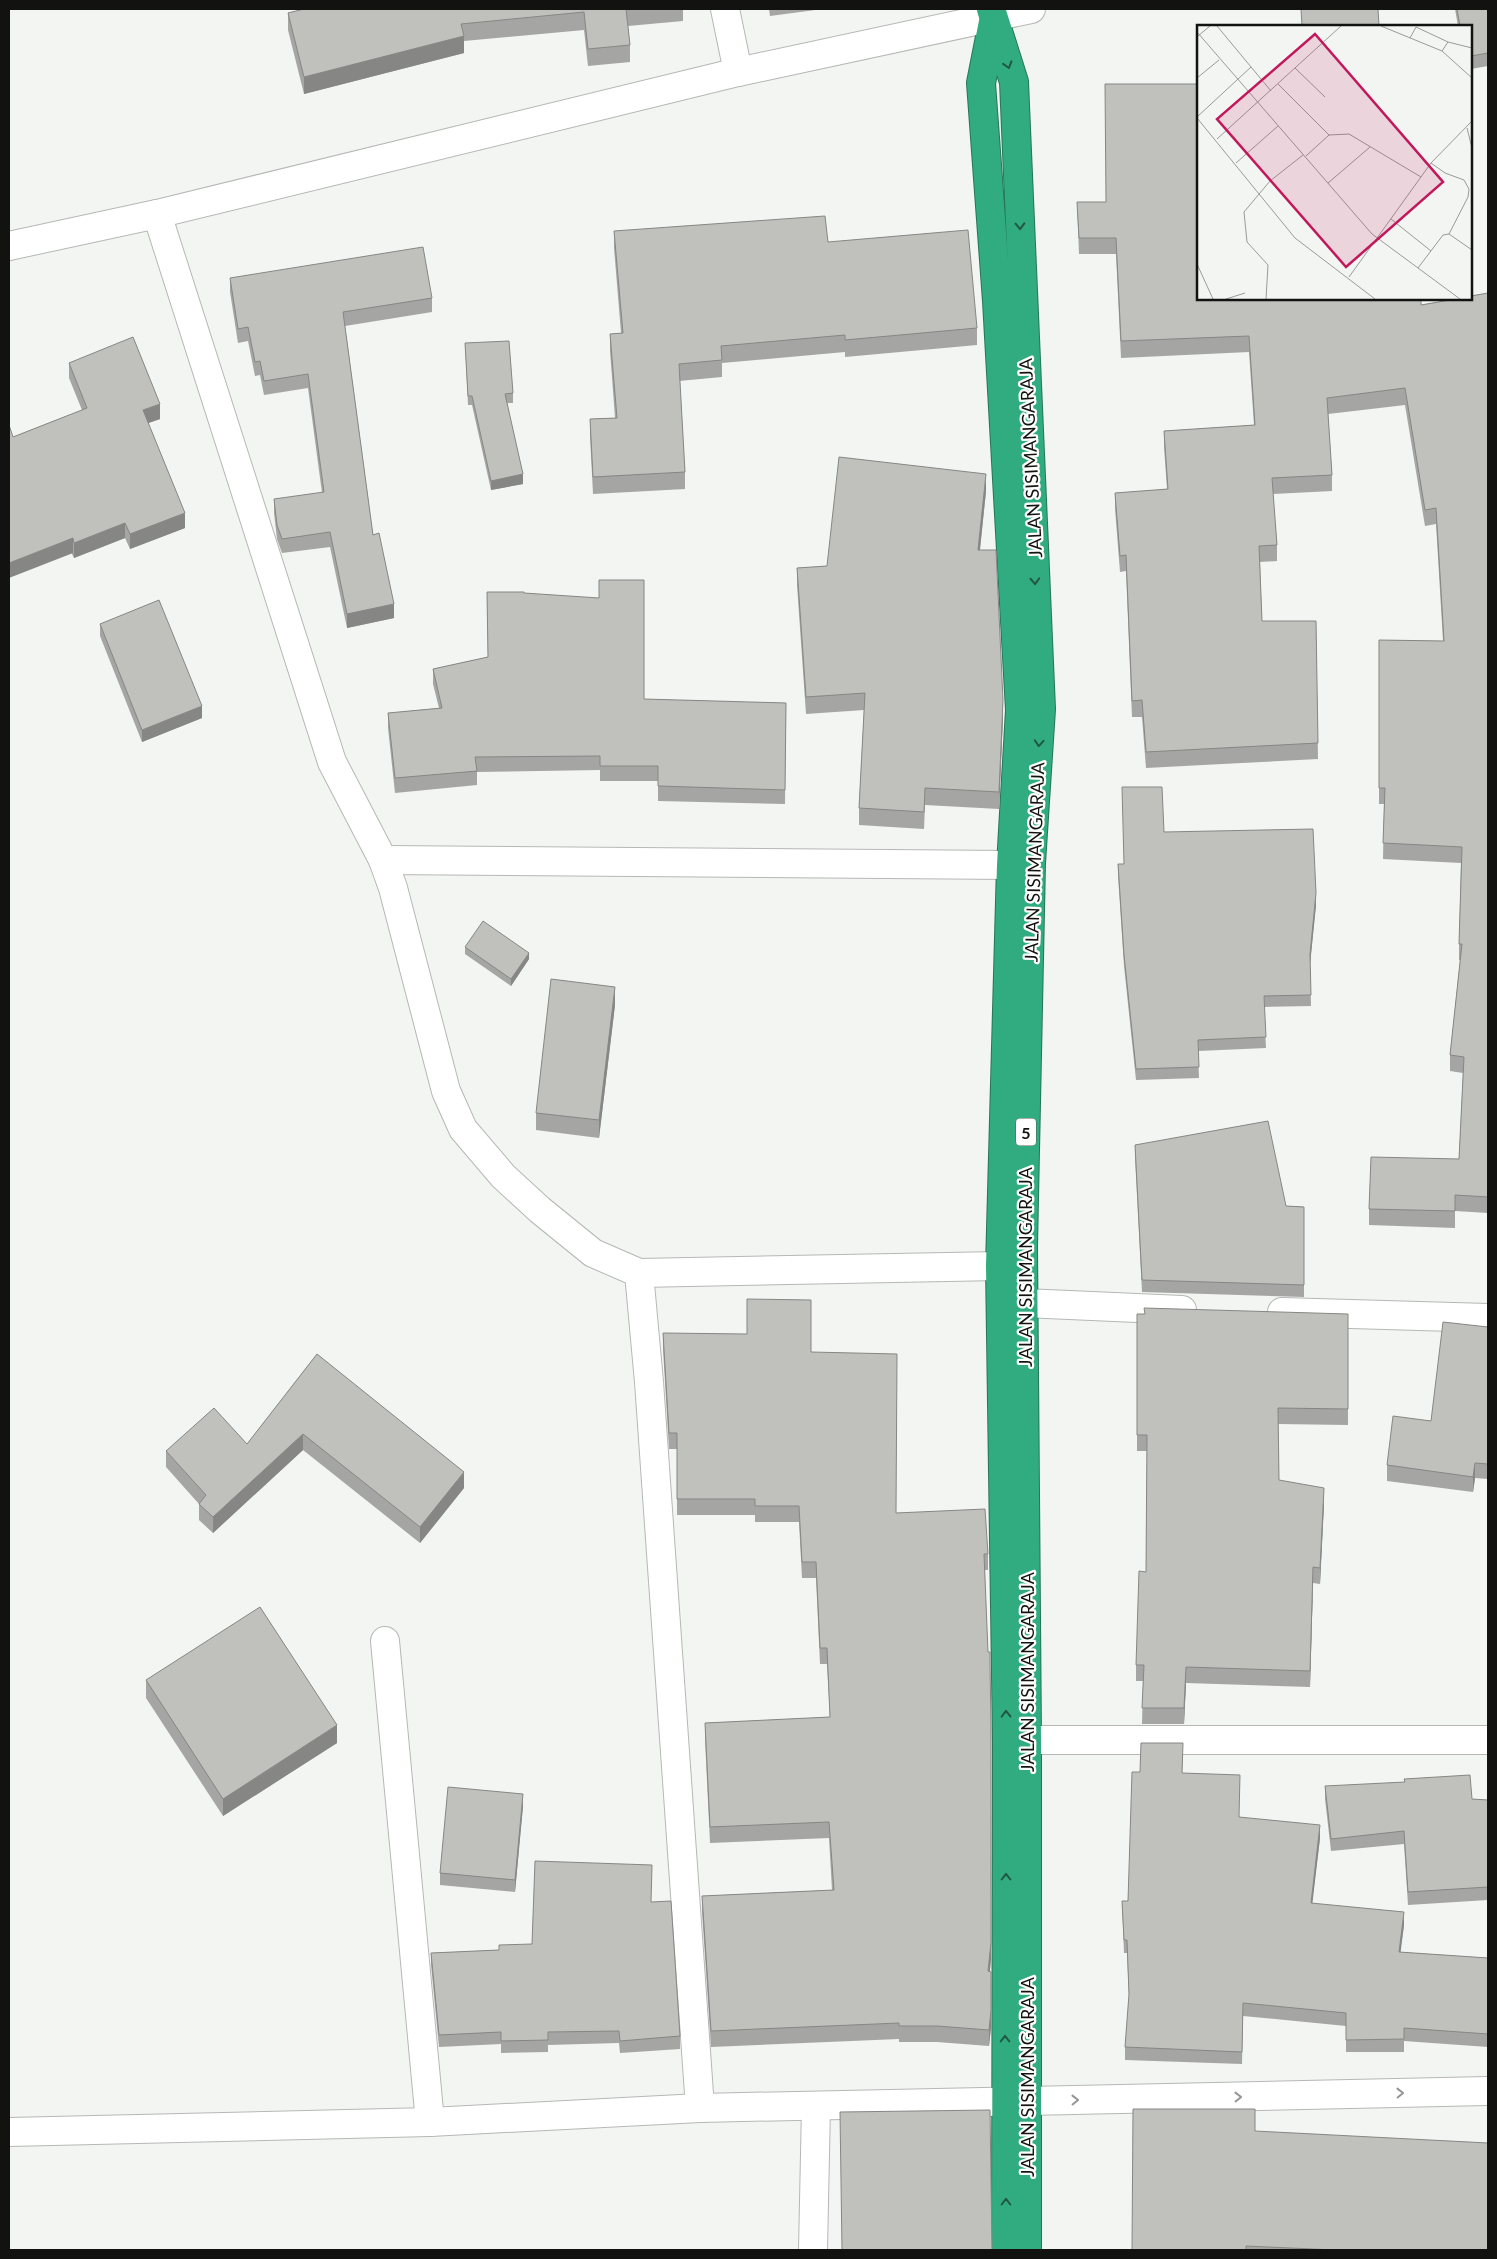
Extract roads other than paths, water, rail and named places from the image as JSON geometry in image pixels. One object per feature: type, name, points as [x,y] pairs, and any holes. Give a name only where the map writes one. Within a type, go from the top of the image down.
[{"type":"highway","name":"JALAN SISIMANGARAJA","points":[[992,14],[981,83],[997,301],[1020,710],[1010,866],[1000,1266],[1007,1743],[1016,2101],[1027,2250]]},
{"type":"highway","name":"JALAN SISIMANGARAJA","points":[[992,14],[1014,82],[1041,710],[1031,863],[1023,1247],[1027,1740],[1016,2101],[1006,2250]]},
{"type":"street","points":[[725,9],[738,72]]},
{"type":"street","points":[[9,246],[158,214],[738,72],[992,14],[1031,9]]},
{"type":"street","points":[[158,214],[332,762],[383,860],[446,1091],[463,1129],[504,1176],[540,1210],[593,1253],[638,1273],[1000,1266]]},
{"type":"street","points":[[383,860],[1010,866]]},
{"type":"street","points":[[638,1273],[649,1382],[700,2108]]},
{"type":"street","points":[[1024,1302],[1207,1311]]},
{"type":"street","points":[[1256,1312],[1488,1318]]},
{"type":"street","points":[[385,1641],[430,2122]]},
{"type":"street","points":[[1027,1740],[1488,1740]]},
{"type":"street","points":[[9,2132],[430,2122],[700,2108],[1488,2091]]},
{"type":"street","points":[[813,2250],[816,2106]]}]
